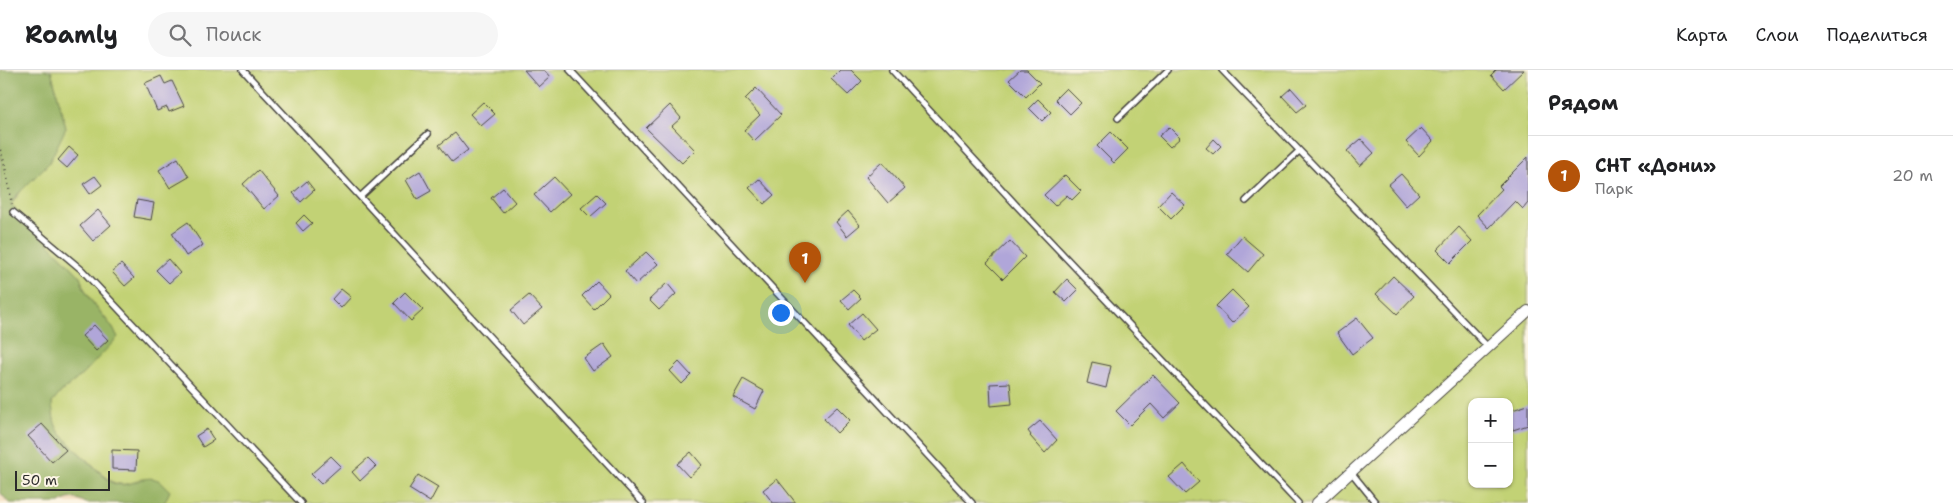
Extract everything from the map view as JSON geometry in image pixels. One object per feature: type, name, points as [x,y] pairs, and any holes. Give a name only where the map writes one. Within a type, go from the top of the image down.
[{"type":"street","points":[[1317,503],[1528,312]]},
{"type":"lane","points":[[243,70],[643,503]]},
{"type":"lane","points":[[570,70],[972,503]]},
{"type":"lane","points":[[892,70],[1017,206],[1298,503]]},
{"type":"lane","points":[[1118,118],[1168,70]]},
{"type":"lane","points":[[1222,70],[1489,349]]},
{"type":"lane","points":[[361,196],[428,134]]},
{"type":"lane","points":[[1246,201],[1299,151]]},
{"type":"lane","points":[[14,212],[82,270],[301,503]]},
{"type":"lane","points":[[1351,472],[1376,503]]},
{"type":"path","points":[[0,150],[14,212]]},
{"type":"green space","points":[[0,70],[51,70],[66,128],[49,163],[16,196],[11,205],[80,276],[91,301],[118,337],[52,403],[55,423],[61,434],[75,449],[113,483],[119,485],[147,478],[160,481],[170,491],[164,503],[86,503],[73,498],[60,503],[9,503],[0,492]]},
{"type":"green space","points":[[51,70],[1528,70],[1528,503],[164,503],[169,491],[142,479],[126,484],[115,483],[95,467],[56,427],[52,403],[61,392],[83,374],[117,336],[91,301],[80,276],[11,205],[66,128]]},
{"type":"building","points":[[524,70],[544,70],[550,77],[539,87]]},
{"type":"building","points":[[840,70],[851,70],[862,81],[848,95],[831,79]]},
{"type":"building","points":[[1020,70],[1027,70],[1040,83],[1026,97],[1009,80]]},
{"type":"building","points":[[1496,70],[1524,70],[1504,89],[1491,75]]},
{"type":"building","points":[[161,76],[165,84],[172,81],[184,106],[169,112],[167,107],[157,111],[145,83]]},
{"type":"building","points":[[756,88],[781,115],[754,141],[744,130],[760,115],[745,99]]},
{"type":"building","points":[[1066,88],[1081,103],[1070,114],[1055,99]]},
{"type":"building","points":[[1291,88],[1306,105],[1297,112],[1282,96]]},
{"type":"building","points":[[1038,99],[1051,112],[1042,121],[1029,108]]},
{"type":"building","points":[[483,102],[495,114],[481,126],[470,114]]},
{"type":"building","points":[[670,105],[681,118],[672,126],[695,150],[682,163],[646,128]]},
{"type":"building","points":[[1169,127],[1180,138],[1170,147],[1159,136]]},
{"type":"building","points":[[1421,128],[1433,141],[1419,156],[1406,142]]},
{"type":"building","points":[[1111,132],[1128,149],[1114,163],[1097,146]]},
{"type":"building","points":[[455,133],[468,150],[452,162],[439,145]]},
{"type":"building","points":[[1214,139],[1221,146],[1213,154],[1206,148]]},
{"type":"building","points":[[1361,139],[1374,153],[1360,166],[1347,151]]},
{"type":"building","points":[[69,147],[78,155],[67,168],[58,160]]},
{"type":"building","points":[[1528,157],[1528,203],[1523,209],[1515,201],[1489,228],[1477,215],[1502,189],[1499,186]]},
{"type":"building","points":[[178,158],[189,177],[170,188],[159,170]]},
{"type":"building","points":[[882,162],[905,188],[888,203],[866,177]]},
{"type":"building","points":[[258,170],[279,196],[264,209],[243,184]]},
{"type":"building","points":[[420,171],[431,191],[417,199],[406,180]]},
{"type":"building","points":[[1401,174],[1419,194],[1406,206],[1388,185]]},
{"type":"building","points":[[1065,175],[1081,191],[1072,200],[1067,195],[1055,206],[1044,195]]},
{"type":"building","points":[[95,176],[102,185],[90,194],[83,184]]},
{"type":"building","points":[[554,177],[570,194],[550,212],[534,195]]},
{"type":"building","points":[[759,179],[774,195],[764,204],[749,188]]},
{"type":"building","points":[[307,181],[314,190],[301,202],[293,193]]},
{"type":"building","points":[[503,188],[515,202],[503,213],[491,198]]},
{"type":"building","points":[[1171,192],[1185,205],[1171,219],[1158,206]]},
{"type":"building","points":[[597,194],[606,203],[590,217],[581,208]]},
{"type":"building","points":[[137,200],[154,203],[151,220],[134,217]]},
{"type":"building","points":[[98,210],[111,225],[93,241],[80,226]]},
{"type":"building","points":[[848,211],[860,225],[847,236],[836,222]]},
{"type":"building","points":[[304,215],[312,223],[303,231],[296,223]]},
{"type":"building","points":[[188,222],[203,245],[186,256],[172,233]]},
{"type":"building","points":[[1459,227],[1472,241],[1450,263],[1437,250]]},
{"type":"building","points":[[1242,236],[1263,254],[1248,272],[1227,254]]},
{"type":"building","points":[[1010,241],[1025,257],[1003,279],[987,263]]},
{"type":"building","points":[[646,252],[658,264],[636,284],[625,271]]},
{"type":"building","points":[[168,259],[180,273],[169,283],[156,270]]},
{"type":"building","points":[[121,264],[134,278],[125,286],[112,272]]},
{"type":"building","points":[[1393,276],[1414,296],[1397,314],[1376,294]]},
{"type":"building","points":[[1067,279],[1078,290],[1066,302],[1055,292]]},
{"type":"building","points":[[597,281],[609,294],[594,309],[582,296]]},
{"type":"building","points":[[667,283],[676,294],[659,310],[649,300]]},
{"type":"building","points":[[341,289],[351,297],[341,308],[332,299]]},
{"type":"building","points":[[853,290],[861,298],[849,309],[841,300]]},
{"type":"building","points":[[1232,290],[1249,307],[1232,323],[1216,306]]},
{"type":"building","points":[[405,292],[423,310],[411,321],[394,303]]},
{"type":"building","points":[[529,295],[542,309],[523,325],[511,310]]},
{"type":"building","points":[[862,313],[876,329],[861,341],[848,325]]},
{"type":"building","points":[[1357,318],[1373,338],[1352,354],[1337,333]]},
{"type":"building","points":[[94,325],[108,340],[96,351],[82,336]]},
{"type":"building","points":[[604,344],[613,357],[593,371],[584,358]]},
{"type":"building","points":[[679,362],[691,375],[682,384],[670,371]]},
{"type":"building","points":[[1092,362],[1111,366],[1106,388],[1087,383]]},
{"type":"building","points":[[1153,375],[1180,403],[1164,418],[1151,404],[1130,425],[1116,411]]},
{"type":"building","points":[[743,379],[764,391],[755,409],[733,397]]},
{"type":"building","points":[[1010,383],[1012,404],[991,406],[990,384]]},
{"type":"building","points":[[1528,405],[1528,425],[1513,430],[1513,410]]},
{"type":"building","points":[[837,407],[850,420],[837,433],[824,419]]},
{"type":"building","points":[[1040,421],[1057,440],[1045,453],[1028,431]]},
{"type":"building","points":[[42,424],[66,450],[52,462],[28,436]]},
{"type":"building","points":[[207,429],[214,440],[203,447],[196,436]]},
{"type":"building","points":[[112,450],[137,451],[136,470],[112,469]]},
{"type":"building","points":[[691,452],[702,465],[689,477],[677,464]]},
{"type":"building","points":[[331,456],[341,466],[321,484],[311,474]]},
{"type":"building","points":[[368,458],[376,466],[360,481],[352,472]]},
{"type":"building","points":[[1184,464],[1199,482],[1185,494],[1169,477]]},
{"type":"building","points":[[418,475],[438,487],[430,502],[409,489]]},
{"type":"building","points":[[777,479],[796,503],[773,503],[763,490]]},
{"type":"place","name":"СНТ «Дони»","points":[[805,283]]}]
